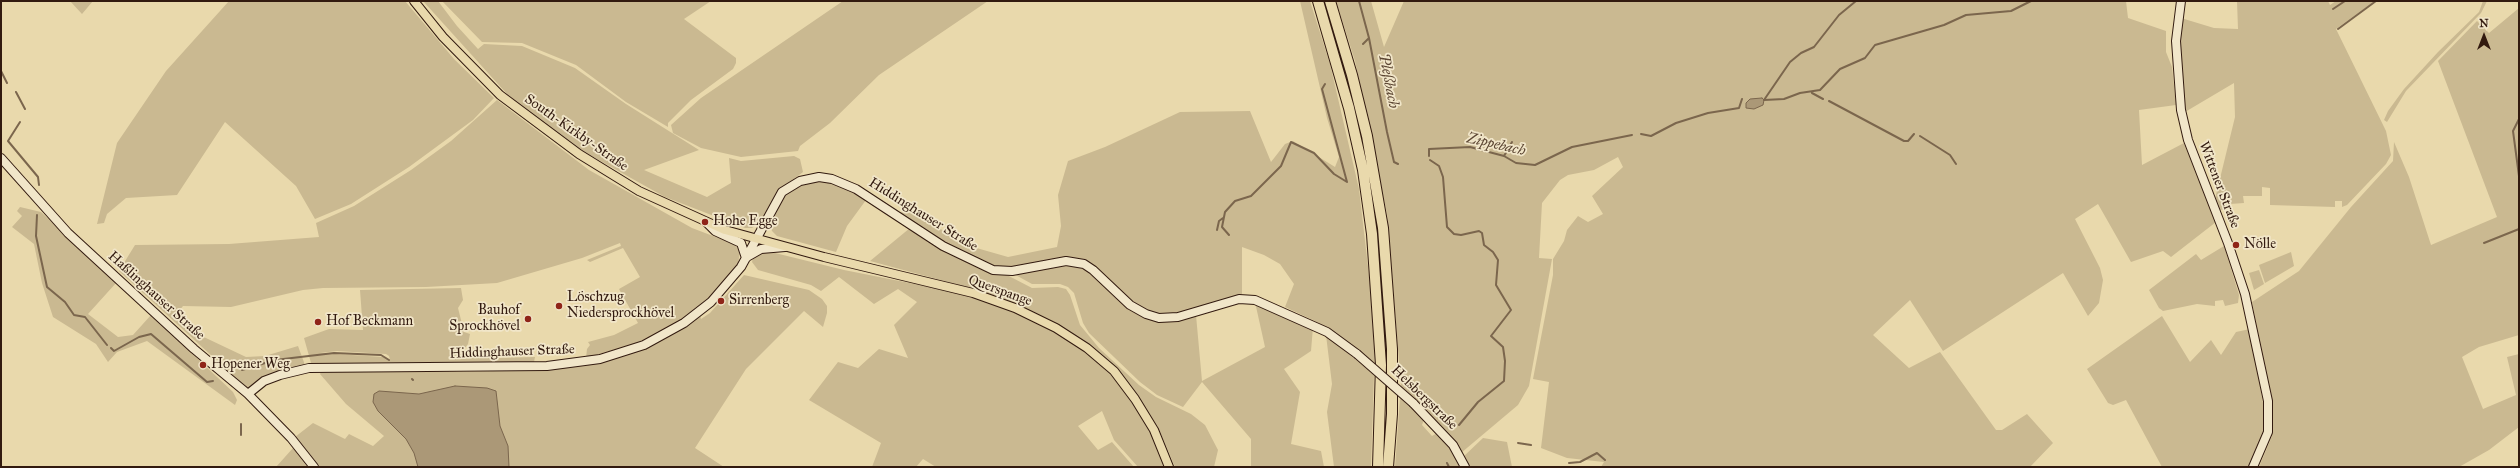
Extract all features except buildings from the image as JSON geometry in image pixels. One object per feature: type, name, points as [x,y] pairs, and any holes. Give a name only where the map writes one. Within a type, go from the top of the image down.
[{"type":"highway","points":[[1318,1],[1351,116],[1372,234],[1381,365],[1378,467]]},
{"type":"highway","points":[[1330,1],[1359,103],[1383,228],[1392,350],[1392,414],[1388,467]]},
{"type":"main road","name":"South-Kirkby-Straße","points":[[414,1],[472,67],[500,95],[549,133],[598,167],[639,191],[705,222],[756,239]]},
{"type":"main road","name":"Querspange","points":[[756,239],[972,293],[1015,308],[1056,328],[1087,348],[1114,371],[1135,399],[1154,430],[1169,467]]},
{"type":"street","name":"Wittener Straße","points":[[2180,1],[2176,47],[2181,110],[2188,140],[2228,244],[2245,294],[2268,401],[2268,432],[2253,467]]},
{"type":"street","name":"Haßlinghauser Straße","points":[[1,158],[81,246],[194,349],[248,394],[291,438],[314,467]]},
{"type":"street","name":"Hiddinghauser Straße","points":[[248,394],[264,381],[280,375],[309,368],[547,366],[614,355],[651,342],[684,324],[718,295],[746,258],[776,199],[791,185],[809,178],[832,179],[856,189],[942,246],[993,270],[1012,271],[1066,261],[1084,264],[1093,270],[1130,305],[1146,314],[1159,318],[1178,317],[1239,299],[1255,300],[1327,332],[1357,354]]},
{"type":"street","points":[[705,222],[715,231],[741,243],[746,258]]},
{"type":"street","name":"Hiddinghauser Straße","points":[[746,258],[761,249],[788,247]]},
{"type":"street","name":"Helsbergstraße","points":[[1357,354],[1413,403],[1453,445],[1465,467]]},
{"type":"shaded area","points":[[70,1],[93,1],[82,14]]},
{"type":"shaded area","points":[[229,1],[405,1],[454,59],[494,98],[473,120],[409,167],[351,204],[315,219],[296,186],[225,122],[177,195],[126,198],[107,214],[104,223],[97,224],[117,143],[166,71]]},
{"type":"shaded area","points":[[423,1],[438,1],[457,26],[478,49],[484,44],[522,46],[575,68],[626,104],[699,150],[644,170],[707,197],[731,183],[729,158],[741,161],[794,156],[800,159],[803,172],[781,189],[758,224],[752,228],[745,228],[665,197],[570,144],[507,94]]},
{"type":"shaded area","points":[[442,1],[711,1],[684,19],[736,58],[736,63],[733,69],[691,100],[668,123],[668,127],[626,102],[576,65],[522,43],[482,42]]},
{"type":"shaded area","points":[[843,1],[988,1],[879,75],[830,123],[800,146],[798,151],[741,157],[701,148],[673,133],[671,125],[701,98]]},
{"type":"shaded area","points":[[1300,1],[1310,1],[1330,64],[1359,189],[1370,284],[1375,364],[1347,342],[1315,321],[1285,307],[1294,284],[1280,264],[1264,255],[1242,247],[1242,294],[1177,314],[1159,315],[1147,312],[1131,302],[1094,266],[1082,260],[1006,268],[992,268],[944,243],[900,213],[906,207],[966,245],[1008,257],[1057,247],[1061,226],[1058,195],[1068,161],[1105,147],[1180,112],[1250,111],[1271,162],[1285,144],[1293,141],[1335,167],[1339,157],[1327,118]]},
{"type":"shaded area","points":[[1336,1],[1371,1],[1384,47],[1404,1],[2126,1],[2128,18],[2166,31],[2166,52],[2172,67],[2176,105],[2139,110],[2142,165],[2184,143],[2216,222],[2171,257],[2163,251],[2131,262],[2098,204],[2075,219],[2100,268],[2103,280],[2099,303],[2088,316],[2063,273],[1943,351],[1910,300],[1873,335],[1909,368],[1940,352],[1996,430],[2002,430],[2027,414],[2053,443],[2030,467],[1601,467],[1604,462],[1567,458],[1541,448],[1549,382],[1533,379],[1553,275],[1553,259],[1564,241],[1567,230],[1578,216],[1588,222],[1603,214],[1592,196],[1623,167],[1618,157],[1594,170],[1568,175],[1560,180],[1542,203],[1539,258],[1552,259],[1529,386],[1518,405],[1461,453],[1455,443],[1425,408],[1401,386],[1387,214],[1355,61]]},
{"type":"shaded area","points":[[2237,1],[2328,1],[2330,5],[2336,1],[2375,1],[2336,29],[2386,131],[2391,155],[2386,164],[2347,205],[2342,207],[2342,201],[2335,201],[2335,207],[2270,205],[2270,188],[2262,187],[2262,196],[2243,196],[2244,203],[2230,204],[2222,210],[2219,209],[2215,199],[2235,117],[2234,83],[2185,112],[2181,56],[2181,18],[2214,28],[2238,29]]},
{"type":"shaded area","points":[[2483,1],[2487,1],[2481,13],[2406,91],[2387,122],[2384,120],[2388,111],[2404,89],[2438,52],[2479,12]]},
{"type":"shaded area","points":[[2519,8],[2519,335],[2479,347],[2462,357],[2483,409],[2516,395],[2507,357],[2519,354],[2519,427],[2489,450],[2459,467],[2259,467],[2272,436],[2273,412],[2252,302],[2299,271],[2351,207],[2393,161],[2394,142],[2409,177],[2431,245],[2497,217],[2438,61],[2477,21],[2489,33]]},
{"type":"shaded area","points":[[1762,98],[1764,100],[1763,105],[1754,109],[1746,108],[1746,103],[1750,99]]},
{"type":"shaded area","points":[[497,100],[589,170],[692,228],[734,244],[740,251],[738,264],[712,296],[683,320],[653,338],[586,358],[587,349],[590,345],[588,342],[614,335],[638,323],[619,289],[640,277],[623,248],[590,262],[587,260],[621,246],[620,243],[582,258],[497,283],[426,287],[323,288],[303,290],[231,307],[183,306],[179,311],[178,318],[189,330],[246,357],[265,356],[298,346],[305,365],[265,376],[248,389],[119,271],[135,245],[229,244],[319,237],[316,223],[354,206],[411,170],[451,141]]},
{"type":"shaded area","points":[[820,180],[843,185],[866,200],[847,226],[836,252],[777,236],[772,231],[770,224],[785,193],[802,184]]},
{"type":"shaded area","points":[[20,207],[41,212],[116,283],[88,314],[118,337],[133,335],[151,315],[233,392],[237,400],[235,405],[147,341],[117,352],[108,362],[96,344],[53,317],[42,283],[34,244],[12,227],[22,216],[17,211]]},
{"type":"shaded area","points":[[910,228],[977,267],[993,273],[1005,274],[1032,288],[1058,287],[1066,289],[1070,295],[1080,325],[1099,348],[1139,385],[1156,397],[1191,414],[1205,425],[1218,450],[1214,467],[1175,467],[1158,427],[1116,370],[1090,345],[1059,325],[1016,304],[974,289],[870,261]]},
{"type":"shaded area","points":[[2224,246],[2239,295],[2238,303],[2225,306],[2223,300],[2215,301],[2215,306],[2197,304],[2163,311],[2159,308],[2149,290],[2196,254],[2201,260]]},
{"type":"shaded area","points":[[759,252],[771,252],[844,270],[970,295],[1013,310],[1074,342],[1111,375],[1131,400],[1152,431],[1165,467],[1138,467],[1114,440],[1102,411],[1078,426],[1098,450],[1112,442],[1134,467],[936,467],[923,459],[916,467],[872,467],[881,443],[809,400],[838,362],[858,368],[879,349],[908,358],[894,325],[917,302],[898,289],[874,304],[839,277],[821,291],[811,285],[758,270],[752,262],[753,258]]},
{"type":"shaded area","points":[[2291,252],[2294,266],[2265,283],[2259,265]]},
{"type":"shaded area","points":[[1067,263],[1087,271],[1127,309],[1145,318],[1196,315],[1202,381],[1265,347],[1255,302],[1313,327],[1311,351],[1284,369],[1300,392],[1291,444],[1321,451],[1324,467],[1251,467],[1251,439],[1202,382],[1183,407],[1157,395],[1140,382],[1089,333],[1083,323],[1074,293],[1068,287],[1060,284],[1032,284],[1012,273]]},
{"type":"shaded area","points":[[2259,270],[2264,284],[2254,290],[2249,273]]},
{"type":"shaded area","points":[[744,275],[809,290],[822,299],[827,306],[827,313],[823,327],[804,311],[746,369],[695,448],[724,467],[317,467],[295,437],[313,423],[345,439],[349,434],[373,446],[384,436],[346,404],[320,374],[321,372],[342,370],[461,372],[557,369],[636,352],[685,327],[700,314],[701,319],[710,313]]},
{"type":"shaded area","points":[[461,288],[463,300],[458,308],[464,332],[470,334],[468,344],[462,352],[494,351],[494,358],[535,357],[534,362],[315,366],[311,363],[304,338],[329,329],[363,330],[360,290]],"holes":[[[337,351],[386,354],[389,356],[390,360],[383,357],[320,353]]]},
{"type":"shaded area","points":[[2162,316],[2190,362],[2211,340],[2221,355],[2236,332],[2250,329],[2266,420],[2264,435],[2248,467],[2162,467],[2126,400],[2113,405],[2108,403],[2087,369]]},
{"type":"shaded area","points":[[1326,335],[1374,375],[1371,467],[1334,467],[1327,412],[1332,384]]},
{"type":"shaded area","points":[[455,386],[487,388],[496,391],[500,426],[508,446],[509,467],[418,467],[414,453],[406,439],[378,411],[373,402],[374,394],[379,391],[419,394]]},
{"type":"shaded area","points":[[1400,398],[1425,417],[1422,425],[1432,436],[1439,432],[1451,447],[1462,467],[1395,467]]},
{"type":"shaded area","points":[[1483,438],[1507,442],[1512,467],[1467,467],[1463,457]]},
{"type":"shaded area","points":[[293,448],[307,467],[276,467]]},
{"type":"waterway","name":"Pleßbach","points":[[1359,1],[1369,38],[1394,162],[1398,164]]},
{"type":"waterway","name":"Zippebach","points":[[1764,100],[1790,62],[1801,53],[1814,47],[1839,15],[1856,1]]},
{"type":"waterway","points":[[1764,100],[1784,99],[1800,93],[1820,90],[1840,69],[1865,58],[1875,45],[1944,25],[1966,15],[2011,11],[2031,1]]},
{"type":"waterway","points":[[2333,9],[2345,1]]},
{"type":"waterway","points":[[2338,29],[2376,1]]},
{"type":"waterway","name":"Pleßbach","points":[[1363,44],[1369,38]]},
{"type":"waterway","points":[[1,71],[7,83]]},
{"type":"waterway","points":[[1229,235],[1222,227],[1225,212],[1235,201],[1251,196],[1281,166],[1291,142],[1314,153],[1334,174],[1347,182],[1322,89],[1325,84]]},
{"type":"waterway","points":[[16,92],[25,109]]},
{"type":"waterway","points":[[1812,93],[1823,99]]},
{"type":"waterway","name":"Zippebach","points":[[1641,134],[1651,136],[1676,123],[1708,113],[1739,108],[1742,99]]},
{"type":"waterway","points":[[1829,101],[1904,141],[1908,141],[1914,134]]},
{"type":"waterway","points":[[2519,119],[2513,131],[2519,176]]},
{"type":"waterway","points":[[20,122],[8,141],[38,177],[39,185]]},
{"type":"waterway","name":"Zippebach","points":[[1429,156],[1429,149],[1470,147],[1504,156],[1516,163],[1535,165],[1572,147],[1632,135]]},
{"type":"waterway","points":[[1920,136],[1950,155],[1956,164]]},
{"type":"waterway","points":[[1504,156],[1512,142]]},
{"type":"waterway","name":"Pleßbach","points":[[1430,160],[1439,166],[1443,177],[1447,227],[1454,234],[1461,235],[1479,231],[1482,233],[1484,245],[1493,252],[1498,260],[1496,285],[1511,310],[1491,336],[1503,347],[1505,361],[1504,381],[1478,402],[1459,425]]},
{"type":"waterway","points":[[37,215],[36,236],[47,287],[65,302],[74,315],[85,317],[107,345]]},
{"type":"waterway","points":[[1217,230],[1219,221],[1223,218]]},
{"type":"waterway","points":[[2484,243],[2519,229]]},
{"type":"waterway","points":[[111,348],[114,351],[139,337],[151,334],[207,382],[213,381]]},
{"type":"waterway","points":[[242,370],[275,360],[334,353],[381,355],[389,360]]},
{"type":"waterway","points":[[241,424],[241,435]]},
{"type":"waterway","points":[[1518,443],[1531,445]]},
{"type":"waterway","points":[[1569,463],[1580,462],[1597,453],[1605,460]]},
{"type":"waterway","name":"Pleßbach","points":[[1447,463],[1449,467]]},
{"type":"place","name":"Hohe Egge","points":[[705,222]]},
{"type":"place","name":"Nölle","points":[[2236,245]]},
{"type":"place","name":"Sirrenberg","points":[[721,301]]},
{"type":"place","name":"Löschzug Niedersprockhövel","points":[[559,306]]},
{"type":"place","name":"Bauhof Sprockhövel","points":[[528,319]]},
{"type":"place","name":"Hof Beckmann","points":[[318,322]]},
{"type":"place","name":"Hopener Weg","points":[[203,365]]}]
